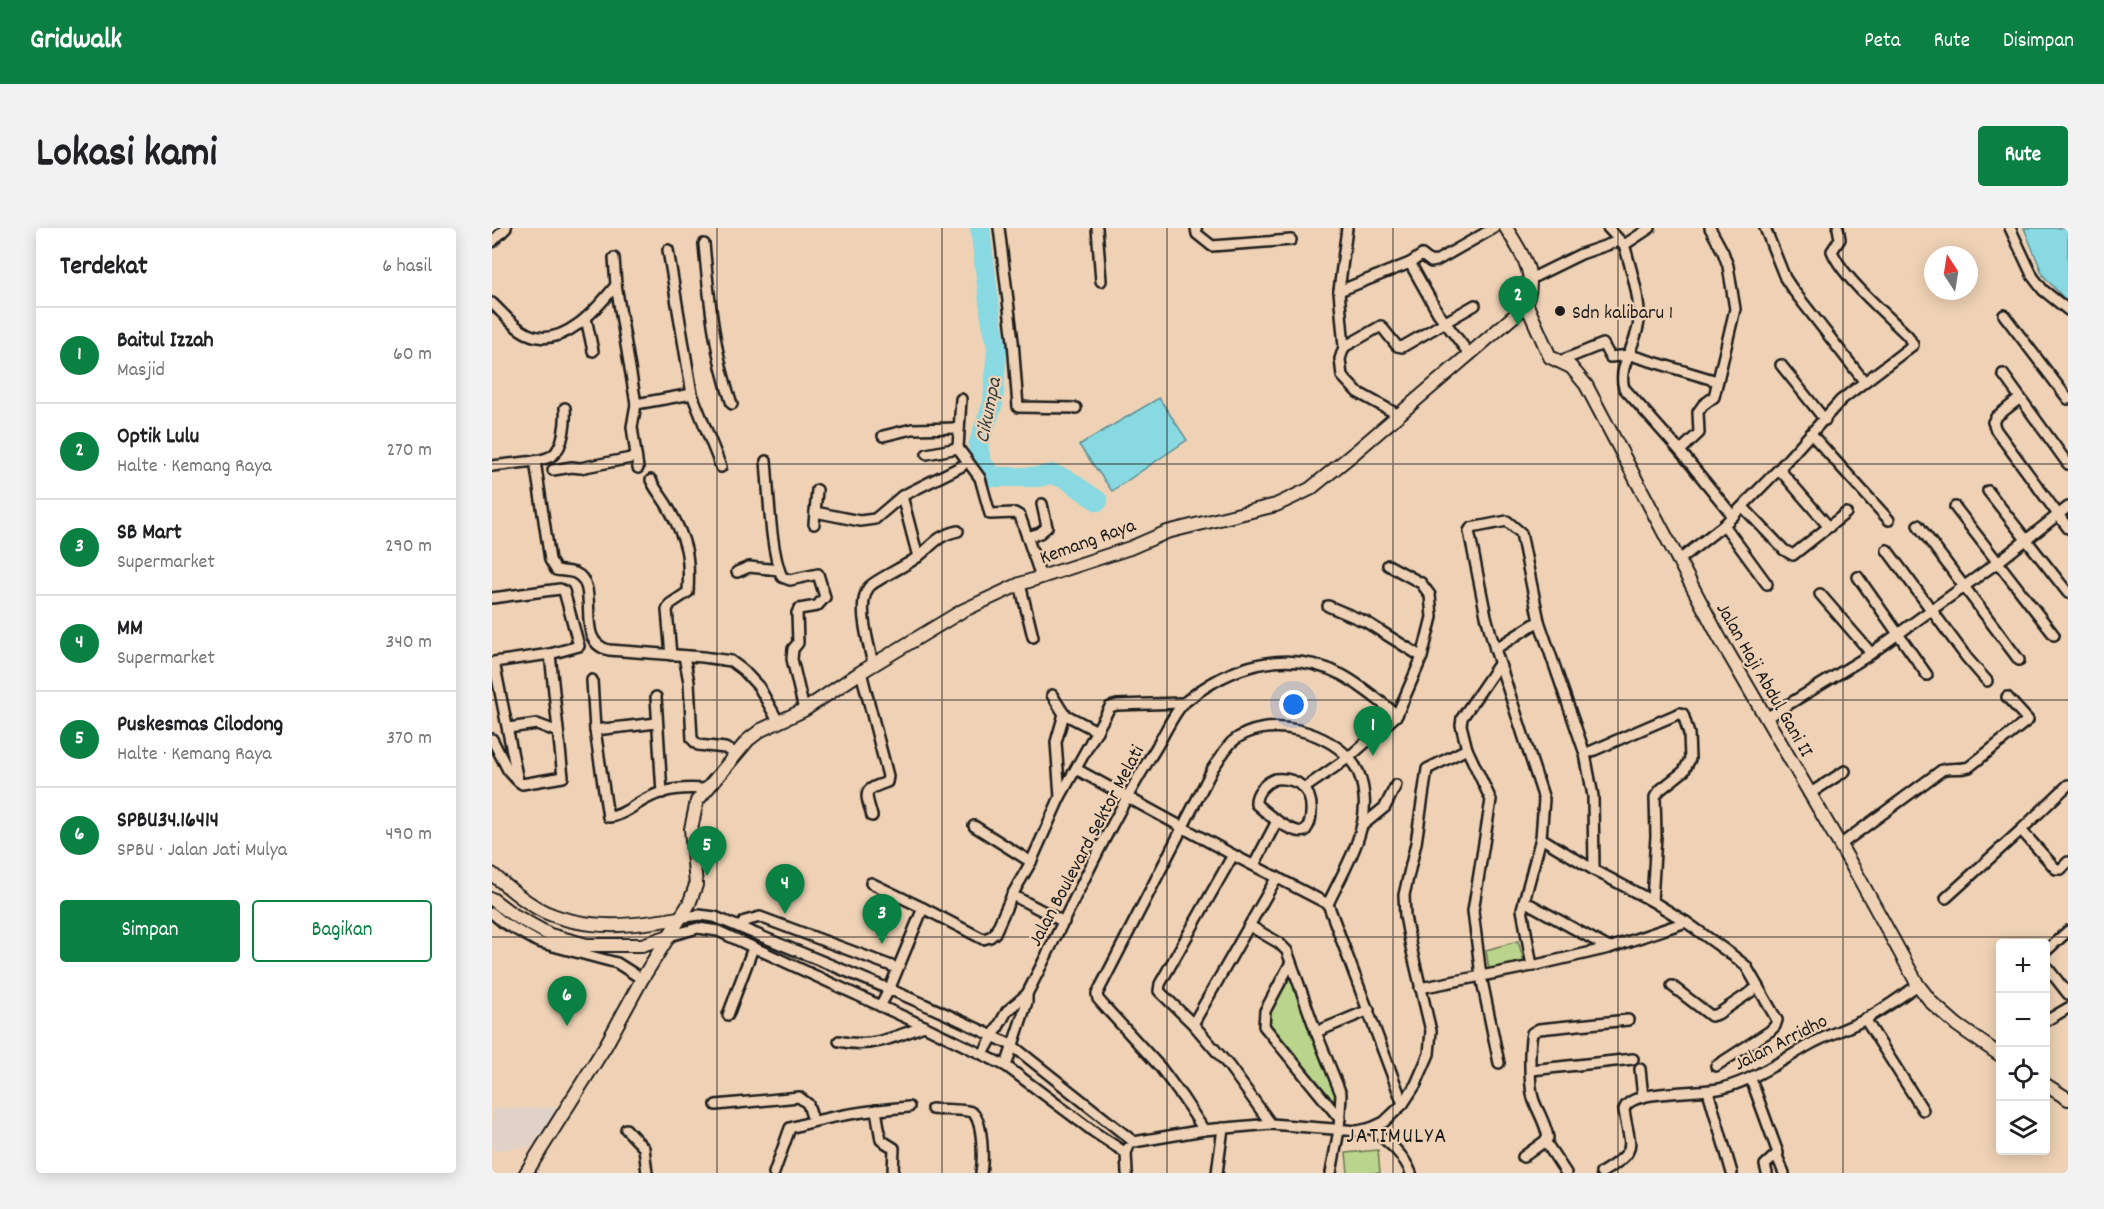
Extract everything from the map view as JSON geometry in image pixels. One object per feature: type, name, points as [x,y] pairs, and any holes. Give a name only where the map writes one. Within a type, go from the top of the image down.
[{"type":"street","points":[[492,242],[506,228]]},
{"type":"street","points":[[999,228],[1013,341],[1018,407],[1076,408]]},
{"type":"street","points":[[1097,228],[1101,281]]},
{"type":"street","points":[[1196,228],[1197,234],[1212,246],[1292,240]]},
{"type":"street","points":[[1347,228],[1339,291],[1344,347],[1340,359],[1342,376],[1357,392],[1397,414]]},
{"type":"street","points":[[1339,291],[1410,263],[1422,255],[1431,262],[1436,261],[1494,228]]},
{"type":"street","points":[[1506,228],[1525,259],[1530,279],[1526,303]]},
{"type":"street","points":[[1608,228],[1621,243],[1629,263],[1639,319],[1636,341],[1623,374],[1624,388],[1733,516]]},
{"type":"street","points":[[1530,279],[1581,254],[1621,243],[1650,228]]},
{"type":"street","points":[[1765,228],[1785,278],[1864,381]]},
{"type":"street","points":[[1678,561],[1743,507],[1812,435],[1841,400],[1913,345],[1908,336],[1853,280],[1834,256],[1832,251],[1840,239],[1838,228]]},
{"type":"street","points":[[2010,228],[2033,277],[2043,290],[2068,310]]},
{"type":"street","points":[[1680,451],[1699,433],[1698,412],[1703,405],[1714,399],[1735,309],[1728,266],[1714,229]]},
{"type":"street","points":[[704,244],[709,293],[723,379],[732,404]]},
{"type":"street","points":[[668,250],[692,394],[721,467]]},
{"type":"street","points":[[614,258],[616,285],[636,404],[632,427],[638,468]]},
{"type":"street","points":[[1410,263],[1445,323],[1470,355]]},
{"type":"street","points":[[492,303],[527,334],[534,336],[562,334],[586,318],[616,285]]},
{"type":"street","name":"Kemang Raya","points":[[526,1173],[606,1045],[642,979],[688,904],[696,885],[692,819],[697,801],[735,753],[754,735],[804,710],[873,664],[962,611],[1020,584],[1130,548],[1167,532],[1276,505],[1310,489],[1470,355],[1514,317],[1526,303]]},
{"type":"street","name":"Jalan Haji Abdul Gani II","points":[[1526,303],[1550,357],[1571,367],[1586,385],[1678,561],[1918,985],[1932,1003],[1958,1025],[1996,1051]]},
{"type":"street","points":[[1344,347],[1381,326],[1397,346],[1402,347],[1475,305]]},
{"type":"street","points":[[2004,315],[2068,399]]},
{"type":"street","points":[[586,318],[593,351]]},
{"type":"street","points":[[1558,362],[1603,344],[1610,357],[1630,355],[1717,381]]},
{"type":"street","points":[[1781,365],[1825,420]]},
{"type":"street","points":[[2003,374],[2068,464]]},
{"type":"street","points":[[636,404],[692,394]]},
{"type":"street","points":[[961,399],[958,448],[980,478],[989,513],[992,515],[1018,513],[1041,577]]},
{"type":"street","points":[[2019,399],[1996,417],[1993,422],[1996,430],[2068,528]]},
{"type":"street","points":[[492,466],[535,461],[553,455],[563,430],[565,408]]},
{"type":"street","points":[[883,436],[912,429],[959,428]]},
{"type":"street","points":[[1812,435],[1889,520]]},
{"type":"street","points":[[927,454],[958,448]]},
{"type":"street","points":[[553,470],[572,466],[580,468],[636,457]]},
{"type":"street","points":[[535,461],[550,560],[556,570],[576,574],[586,585],[591,633],[597,645],[609,650],[724,660],[736,664],[759,687],[778,721]]},
{"type":"street","points":[[766,462],[773,532],[782,577],[790,580],[818,574],[825,597],[817,606],[799,609],[797,613],[798,643],[792,652],[792,659],[804,710]]},
{"type":"street","points":[[815,512],[860,521],[875,519],[902,496],[962,466]]},
{"type":"street","points":[[1779,470],[1829,527]]},
{"type":"street","points":[[651,480],[670,509],[689,556],[687,592],[670,604],[668,610],[671,655]]},
{"type":"street","points":[[814,524],[817,490]]},
{"type":"street","points":[[1988,491],[2068,593]]},
{"type":"street","points":[[902,496],[918,557]]},
{"type":"street","points":[[1027,537],[1040,533],[1047,527],[1042,504]]},
{"type":"street","points":[[1743,507],[1784,550],[1793,555],[1846,513]]},
{"type":"street","points":[[1955,507],[2054,635]]},
{"type":"street","points":[[1766,718],[1865,658],[1898,635],[1998,562],[2068,507]]},
{"type":"street","points":[[1532,966],[1522,909],[1541,838],[1544,799],[1499,664],[1477,577],[1469,531],[1471,528],[1507,521],[1521,533],[1539,621],[1585,754],[1593,796],[1594,870]]},
{"type":"street","points":[[1724,525],[1767,584]]},
{"type":"street","points":[[1918,525],[2019,660]]},
{"type":"street","points":[[873,664],[865,625],[864,597],[870,586],[918,557],[941,536],[958,531]]},
{"type":"street","points":[[1887,550],[1967,658],[1987,681]]},
{"type":"street","points":[[1306,787],[1348,758],[1397,715],[1422,657],[1432,617],[1430,595],[1421,583],[1388,565]]},
{"type":"street","points":[[737,572],[749,567],[779,570]]},
{"type":"street","points":[[1858,577],[1927,675]]},
{"type":"street","points":[[1020,584],[1032,637]]},
{"type":"street","points":[[492,598],[560,589],[564,591],[579,646],[550,654],[493,662],[518,781]]},
{"type":"street","points":[[1820,594],[1865,658]]},
{"type":"street","points":[[1328,606],[1366,622],[1422,657]]},
{"type":"street","points":[[1495,649],[1539,621]]},
{"type":"street","points":[[492,739],[508,770],[524,785],[562,777],[550,654]]},
{"type":"street","points":[[684,656],[689,682],[692,739],[698,745],[725,748],[735,753]]},
{"type":"street","name":"Jalan Boulevard Sektor Melati","points":[[984,1054],[1007,1011],[1027,994],[1127,795],[1183,703],[1231,672],[1271,662],[1290,661],[1309,664],[1341,675],[1364,689],[1397,715]]},
{"type":"street","points":[[1499,664],[1462,718],[1461,725],[1467,749],[1491,800],[1473,911],[1474,934],[1481,976],[1499,1063]]},
{"type":"street","points":[[861,672],[888,776],[887,782],[872,787],[868,792],[867,797],[872,816]]},
{"type":"street","points":[[592,680],[595,730],[608,817],[615,816],[651,796],[679,788],[706,789]]},
{"type":"street","points":[[1052,695],[1064,714],[1097,731]]},
{"type":"street","points":[[656,697],[662,793]]},
{"type":"street","points":[[1840,845],[1942,770],[1950,767],[1962,770],[1969,767],[2028,720],[2007,697]]},
{"type":"street","points":[[871,883],[983,939],[990,937],[995,933],[1012,895],[1031,862],[1060,797],[1110,708],[1183,703]]},
{"type":"street","points":[[1585,754],[1680,713],[1683,714],[1689,734],[1690,759],[1684,771],[1660,790],[1655,797],[1656,836],[1652,901]]},
{"type":"street","points":[[1060,797],[1056,742],[1064,714]]},
{"type":"street","points":[[595,730],[657,723]]},
{"type":"street","points":[[508,728],[537,724],[558,732]]},
{"type":"street","points":[[1204,1130],[1166,1075],[1097,996],[1098,990],[1222,756],[1233,742],[1251,732],[1278,726],[1295,729],[1323,740],[1348,758],[1361,778],[1364,795],[1363,825],[1328,904]]},
{"type":"street","points":[[1127,1173],[1126,1152],[1134,1142],[1204,1130],[1271,1124],[1358,1131],[1384,1122],[1403,1104],[1416,1084],[1429,1054],[1431,1031],[1409,937],[1404,895],[1416,843],[1423,787],[1427,769],[1467,749]]},
{"type":"street","points":[[1076,769],[1328,904],[1403,1104]]},
{"type":"street","points":[[1809,794],[1845,771]]},
{"type":"street","points":[[1280,778],[1295,781],[1306,787],[1312,804],[1307,830],[1299,832],[1277,821],[1256,804],[1256,798],[1269,781],[1280,778]]},
{"type":"street","points":[[1363,825],[1384,807],[1395,785]]},
{"type":"street","points":[[1946,898],[2068,785]]},
{"type":"street","points":[[1254,865],[1277,821]]},
{"type":"street","points":[[974,826],[1031,862]]},
{"type":"street","points":[[2021,830],[2056,869],[2061,869],[2068,862]]},
{"type":"street","points":[[1541,838],[1686,922],[1746,966],[1777,1020],[1775,1026],[1716,1066]]},
{"type":"street","points":[[1233,855],[1159,988],[1161,994],[1193,1024],[1229,1066],[1271,1124]]},
{"type":"street","points":[[492,874],[519,896],[545,912],[572,921],[603,926],[631,925],[699,915],[740,927],[1013,1046],[1134,1142]]},
{"type":"street","points":[[1193,1024],[1277,877]]},
{"type":"street","points":[[1012,895],[1064,922]]},
{"type":"street","points":[[492,899],[512,914],[550,935],[587,945],[642,945],[698,928],[709,928],[984,1054],[1006,1066],[1094,1132],[1126,1152]]},
{"type":"street","points":[[1524,901],[1609,948]]},
{"type":"street","points":[[880,1006],[889,990],[923,908]]},
{"type":"street","points":[[492,914],[538,942],[617,963],[642,979]]},
{"type":"street","points":[[740,927],[745,921],[760,917],[897,968]]},
{"type":"street","points":[[1420,988],[1609,948],[1686,922]]},
{"type":"street","points":[[1250,926],[1283,946],[1341,1094],[1339,1130],[1331,1173]]},
{"type":"street","points":[[2050,947],[2068,931]]},
{"type":"street","points":[[617,963],[622,945]]},
{"type":"street","points":[[642,945],[648,950],[652,962]]},
{"type":"street","points":[[728,1015],[753,948]]},
{"type":"street","points":[[1290,964],[1265,1011],[1264,1026],[1340,1119]]},
{"type":"street","points":[[2050,971],[2068,994]]},
{"type":"street","name":"Jalan Arridho","points":[[1643,1096],[1708,1091],[1750,1079],[1811,1044],[1865,1019],[1918,985]]},
{"type":"street","points":[[1672,986],[1711,1016],[1718,1014],[1758,987]]},
{"type":"street","name":"Jalan Boulevard Sektor Melati","points":[[1006,1066],[1027,1002],[1027,994]]},
{"type":"street","points":[[2050,1019],[2068,1008]]},
{"type":"street","points":[[1316,1032],[1369,1010]]},
{"type":"street","points":[[1865,1019],[1923,1110]]},
{"type":"street","points":[[1566,1173],[1546,1140],[1544,1123],[1533,1097],[1530,1041],[1532,1034],[1535,1030],[1628,1020]]},
{"type":"street","points":[[839,1041],[855,1045],[872,1043],[924,1026]]},
{"type":"street","points":[[1531,1070],[1633,1059]]},
{"type":"street","points":[[1601,1173],[1620,1161],[1629,1151],[1624,1106],[1643,1096],[1640,1069]]},
{"type":"street","points":[[1750,1079],[1778,1150],[1777,1156],[1784,1173]]},
{"type":"street","points":[[2050,1088],[2068,1099]]},
{"type":"street","points":[[1708,1091],[1732,1173]]},
{"type":"street","points":[[716,1105],[799,1097],[808,1104],[813,1121]]},
{"type":"street","points":[[774,1173],[790,1128],[813,1121],[909,1107]]},
{"type":"street","points":[[932,1109],[970,1112],[976,1116],[982,1143],[981,1173]]},
{"type":"street","points":[[876,1110],[881,1140],[895,1149],[893,1173]]},
{"type":"street","points":[[1217,1173],[1222,1128]]},
{"type":"street","points":[[1371,1128],[1394,1147],[1411,1173]]},
{"type":"street","points":[[626,1129],[644,1148],[647,1173]]},
{"type":"street","points":[[1523,1157],[1546,1140]]},
{"type":"street","points":[[1767,1173],[1765,1165],[1777,1156]]},
{"type":"shaded area","points":[[562,1107],[532,1146],[492,1151],[492,1109]]},
{"type":"green space","points":[[1518,941],[1524,961],[1489,969],[1486,950]]},
{"type":"green space","points":[[1289,972],[1337,1094],[1336,1109],[1268,1025],[1267,1016]]},
{"type":"green space","points":[[1378,1150],[1380,1173],[1348,1173],[1346,1153]]},
{"type":"water","points":[[2024,228],[2068,228],[2068,303],[2043,275]]},
{"type":"water","points":[[1159,398],[1187,440],[1112,491],[1079,445]]},
{"type":"waterway","name":"Cikumpa","points":[[980,228],[991,318],[997,347],[993,403],[978,445],[981,462],[993,477],[1038,477],[1052,474],[1068,480],[1098,501]]},
{"type":"place","name":"Sdn kalibaru 1","points":[[1560,311]]},
{"type":"place","name":"Optik Lulu","points":[[1518,326]]},
{"type":"place","name":"Baitul Izzah","points":[[1373,756]]},
{"type":"place","name":"Puskesmas Cilodong","points":[[707,876]]},
{"type":"place","name":"MM","points":[[785,914]]},
{"type":"place","name":"SB Mart","points":[[882,944]]},
{"type":"place","name":"SPBU34.16414","points":[[567,1026]]},
{"type":"district","name":"JATIMULYA","points":[[1397,1134]]}]
